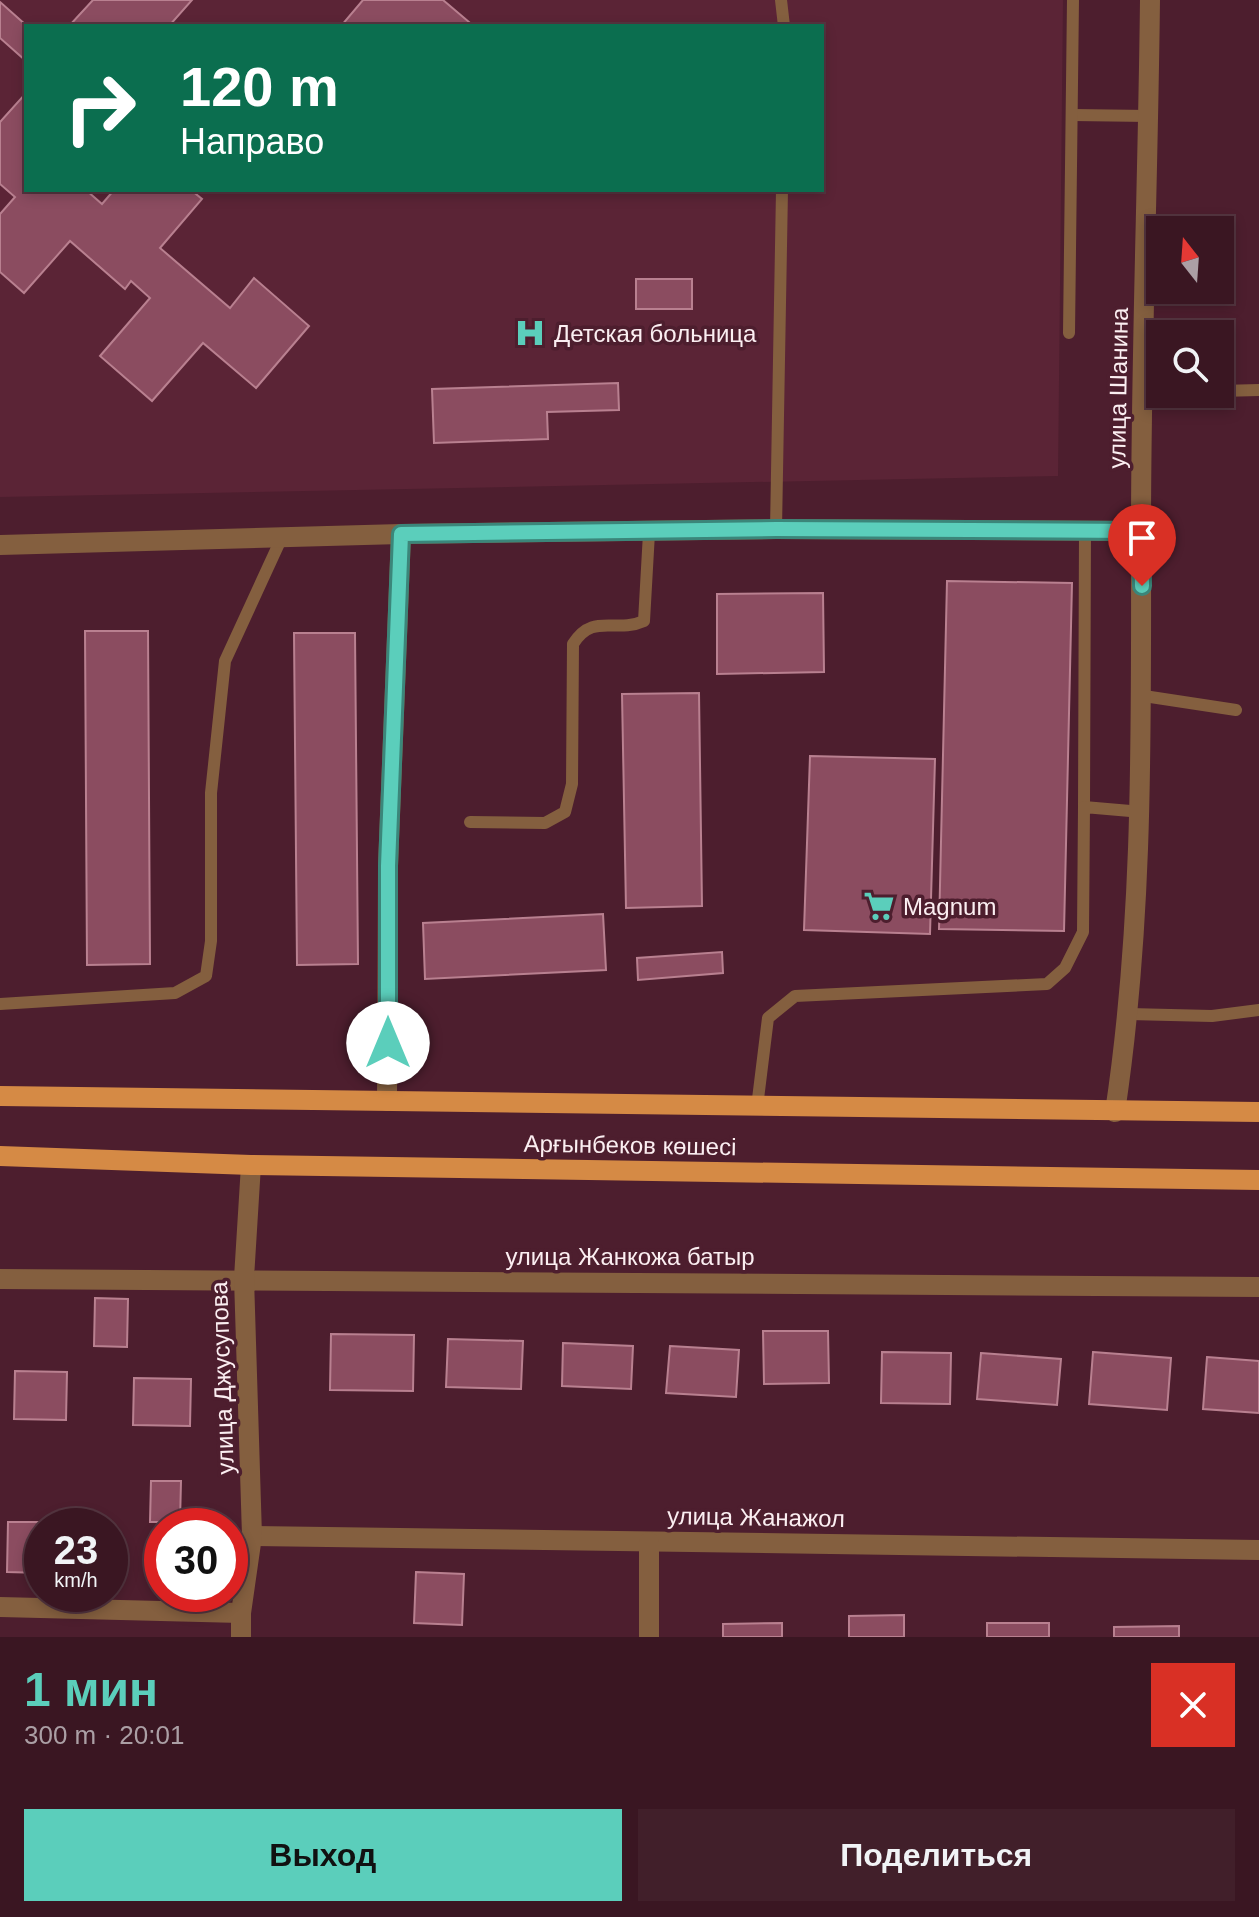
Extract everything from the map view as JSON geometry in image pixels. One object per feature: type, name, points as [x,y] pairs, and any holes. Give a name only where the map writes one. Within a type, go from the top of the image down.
[{"type":"main road","name":"Арғынбеков көшесі","points":[[0,1096],[1259,1112]]},
{"type":"main road","name":"Арғынбеков көшесі","points":[[0,1156],[251,1165],[1259,1180]]},
{"type":"street","name":"улица Шанина","points":[[1150,0],[1151,320]]},
{"type":"street","name":"улица Шанина","points":[[1115,1112],[1129,1014],[1142,812],[1144,696],[1141,531],[1151,408]]},
{"type":"street","points":[[0,545],[401,534],[776,529],[1141,531]]},
{"type":"street","points":[[387,1101],[388,866],[401,534]]},
{"type":"street","name":"улица Джусупова","points":[[241,1637],[241,1613],[252,1536],[244,1278],[251,1165]]},
{"type":"street","name":"улица Жанкожа батыр","points":[[0,1279],[244,1278],[1259,1287]]},
{"type":"street","name":"улица Жанажол","points":[[252,1536],[1259,1550]]},
{"type":"street","points":[[649,1542],[649,1637]]},
{"type":"street","points":[[0,1607],[241,1613]]},
{"type":"lane","points":[[781,0],[784,24]]},
{"type":"lane","points":[[1069,333],[1073,0]]},
{"type":"lane","points":[[1073,115],[1149,116]]},
{"type":"lane","points":[[776,529],[782,192]]},
{"type":"lane","points":[[1234,391],[1259,390]]},
{"type":"lane","points":[[757,1107],[768,1018],[795,996],[1047,984],[1065,968],[1083,932],[1085,531]]},
{"type":"lane","points":[[470,822],[545,823],[565,812],[572,784],[573,644],[581,632],[593,625],[631,627],[644,621],[649,533]]},
{"type":"lane","points":[[0,1004],[175,993],[206,976],[211,941],[211,793],[225,661],[282,537]]},
{"type":"lane","points":[[1144,696],[1236,710]]},
{"type":"lane","points":[[1084,807],[1142,812]]},
{"type":"lane","points":[[1129,1014],[1212,1016],[1259,1010]]},
{"type":"shaded area","name":"Детская больница","points":[[0,0],[1063,0],[1058,476],[0,497]]},
{"type":"building","points":[[93,0],[192,0],[171,24],[71,24]]},
{"type":"building","points":[[363,0],[443,0],[469,22],[467,24],[343,24]]},
{"type":"building","points":[[0,2],[25,24],[24,59],[0,38]]},
{"type":"building","points":[[24,95],[24,192],[88,192],[102,204],[112,192],[193,192],[202,199],[160,248],[230,308],[254,278],[309,326],[256,388],[203,343],[152,401],[100,356],[150,298],[131,281],[125,289],[70,241],[24,293],[0,272],[0,214],[15,197],[0,184],[0,122]]},
{"type":"building","points":[[636,279],[692,279],[692,309],[636,309]]},
{"type":"building","points":[[618,383],[619,410],[547,412],[548,439],[434,443],[432,389]]},
{"type":"building","points":[[947,581],[1072,583],[1064,931],[939,929]]},
{"type":"building","points":[[823,593],[824,672],[717,674],[717,594]]},
{"type":"building","points":[[85,631],[148,631],[150,964],[87,965]]},
{"type":"building","points":[[294,633],[355,633],[358,964],[297,965]]},
{"type":"building","points":[[699,693],[702,906],[626,908],[622,694]]},
{"type":"building","points":[[810,756],[935,759],[930,934],[804,930]]},
{"type":"building","points":[[603,914],[606,970],[425,979],[423,923]]},
{"type":"building","points":[[722,952],[723,973],[638,980],[637,958]]},
{"type":"building","points":[[95,1298],[128,1299],[127,1347],[94,1346]]},
{"type":"building","points":[[763,1331],[828,1331],[829,1383],[764,1384]]},
{"type":"building","points":[[331,1334],[414,1335],[413,1391],[330,1390]]},
{"type":"building","points":[[448,1339],[523,1341],[521,1389],[446,1387]]},
{"type":"building","points":[[563,1343],[633,1346],[631,1389],[562,1386]]},
{"type":"building","points":[[670,1346],[739,1350],[736,1397],[666,1393]]},
{"type":"building","points":[[882,1352],[951,1353],[950,1404],[881,1403]]},
{"type":"building","points":[[1093,1352],[1171,1358],[1167,1410],[1089,1404]]},
{"type":"building","points":[[981,1353],[1061,1359],[1057,1405],[977,1399]]},
{"type":"building","points":[[1207,1357],[1259,1361],[1259,1413],[1203,1409]]},
{"type":"building","points":[[15,1371],[67,1372],[66,1420],[14,1419]]},
{"type":"building","points":[[134,1378],[191,1379],[190,1426],[133,1425]]},
{"type":"building","points":[[151,1481],[181,1481],[180,1508],[150,1508]]},
{"type":"building","points":[[8,1522],[24,1522],[24,1572],[7,1572]]},
{"type":"building","points":[[416,1572],[464,1574],[462,1625],[414,1623]]},
{"type":"building","points":[[904,1615],[904,1637],[849,1637],[849,1616]]},
{"type":"building","points":[[782,1623],[782,1637],[723,1637],[723,1624]]},
{"type":"building","points":[[987,1623],[1049,1623],[1049,1637],[987,1637]]},
{"type":"building","points":[[1179,1626],[1179,1637],[1114,1637],[1114,1627]]},
{"type":"place","name":"Детская больница","points":[[530,333]]},
{"type":"place","name":"Magnum","points":[[879,906]]},
{"type":"route","points":[[388,1043],[388,866],[401,534],[776,529],[1141,531],[1142,586]]}]
